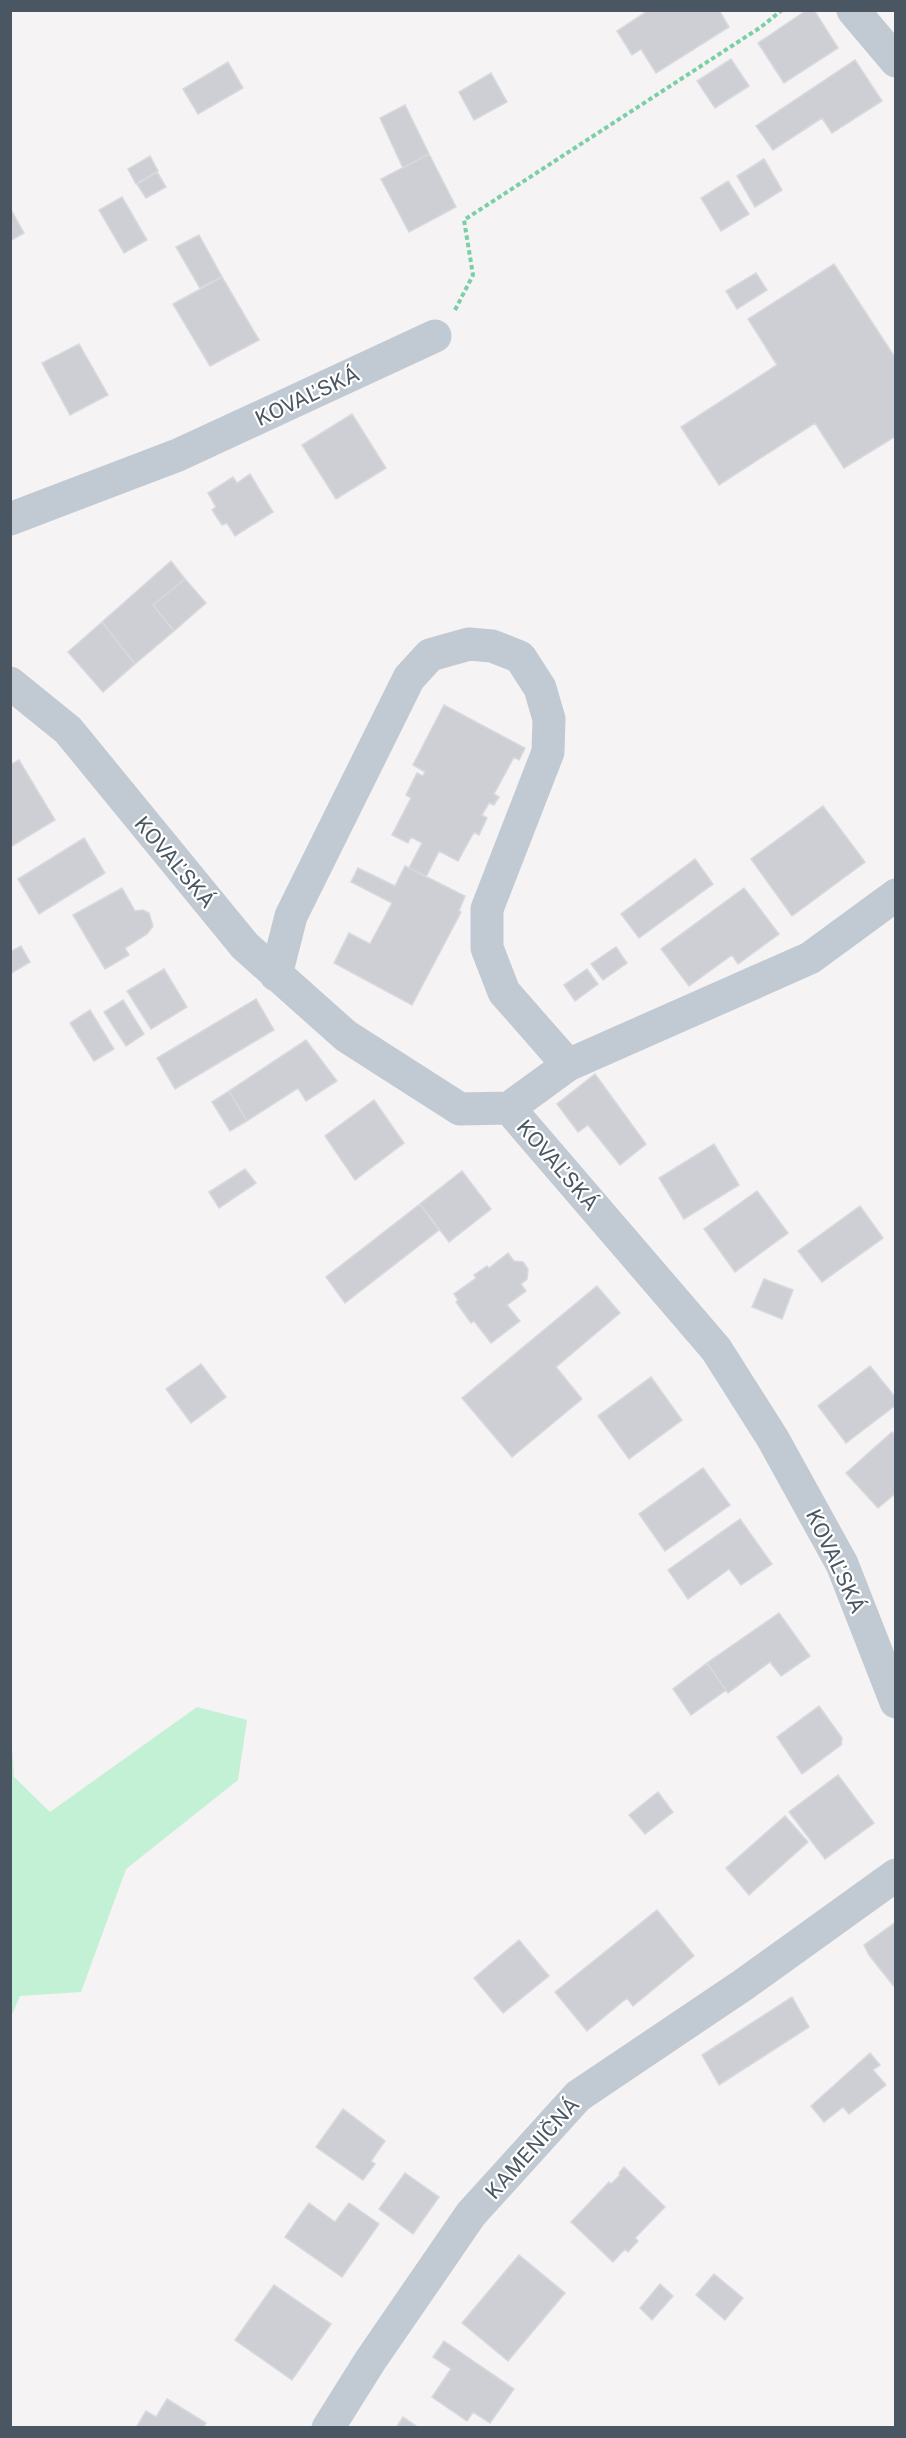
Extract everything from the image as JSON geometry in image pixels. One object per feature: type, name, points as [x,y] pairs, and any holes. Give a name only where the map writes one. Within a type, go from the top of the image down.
[{"type":"street","points":[[853,10],[896,61]]},
{"type":"street","name":"KOVAĽSKÁ","points":[[10,519],[178,455],[435,336]]},
{"type":"street","points":[[276,975],[291,916],[409,678],[430,655],[469,644],[492,646],[520,657],[540,688],[549,719],[548,752],[487,909],[487,948],[504,992],[568,1065]]},
{"type":"street","name":"KOVAĽSKÁ","points":[[10,683],[68,730],[245,946],[346,1036],[460,1109],[509,1108],[716,1349],[773,1439],[842,1564],[896,1702]]},
{"type":"street","points":[[509,1108],[568,1065],[810,958],[896,895]]},
{"type":"street","name":"KAMENIČNÁ","points":[[328,2427],[370,2361],[471,2214],[578,2096],[743,1984],[896,1875]]},
{"type":"path","points":[[435,336],[437,323],[455,309],[474,276],[464,220],[761,27],[783,10]]},
{"type":"green space","points":[[197,1707],[247,1720],[238,1780],[126,1869],[81,1992],[20,1996],[11,2017],[11,1731],[14,1777],[50,1812]]},
{"type":"building","points":[[649,10],[719,10],[729,27],[656,73],[641,49],[632,55],[617,31]]},
{"type":"building","points":[[807,10],[814,10],[838,48],[784,83],[758,43]]},
{"type":"building","points":[[731,59],[749,86],[715,108],[697,81]]},
{"type":"building","points":[[855,60],[882,101],[832,133],[822,118],[773,150],[756,126]]},
{"type":"building","points":[[228,62],[243,88],[198,114],[183,89]]},
{"type":"building","points":[[491,73],[507,102],[474,120],[459,92]]},
{"type":"building","points":[[405,105],[429,154],[403,168],[380,118]]},
{"type":"building","points":[[429,154],[456,207],[409,232],[381,179]]},
{"type":"building","points":[[150,156],[158,171],[136,184],[128,169]]},
{"type":"building","points":[[764,159],[782,190],[755,207],[737,176]]},
{"type":"building","points":[[157,172],[166,187],[146,198],[137,184]]},
{"type":"building","points":[[728,181],[749,214],[721,231],[701,198]]},
{"type":"building","points":[[122,197],[147,240],[124,253],[99,210]]},
{"type":"building","points":[[10,208],[24,233],[10,241]]},
{"type":"building","points":[[199,235],[222,277],[200,288],[176,247]]},
{"type":"building","points":[[834,264],[896,359],[896,436],[844,468],[815,423],[719,485],[681,427],[777,365],[748,319]]},
{"type":"building","points":[[756,273],[767,290],[737,309],[726,291]]},
{"type":"building","points":[[222,277],[259,340],[210,366],[173,304]]},
{"type":"building","points":[[79,344],[108,395],[70,415],[42,363]]},
{"type":"building","points":[[352,414],[386,468],[336,499],[302,445]]},
{"type":"building","points":[[250,474],[273,512],[235,536],[227,523],[222,525],[212,510],[216,507],[208,493],[233,477],[237,483]]},
{"type":"building","points":[[171,561],[185,579],[153,605],[174,631],[135,664],[102,622]]},
{"type":"building","points":[[185,579],[206,603],[174,631],[153,605]]},
{"type":"building","points":[[102,622],[135,664],[103,692],[68,652]]},
{"type":"building","points":[[444,705],[525,748],[519,760],[514,757],[494,794],[499,797],[494,805],[489,803],[482,815],[487,818],[479,835],[474,832],[458,861],[439,851],[426,877],[409,868],[422,843],[411,837],[408,843],[392,835],[411,798],[406,795],[417,773],[423,776],[425,772],[413,765]]},
{"type":"building","points":[[19,760],[55,820],[12,846],[10,843],[10,765]]},
{"type":"building","points":[[823,806],[865,862],[792,916],[751,859]]},
{"type":"building","points":[[84,838],[105,873],[39,914],[18,879]]},
{"type":"building","points":[[695,859],[713,884],[639,938],[621,914]]},
{"type":"building","points":[[405,866],[465,896],[459,911],[461,912],[412,1005],[334,963],[349,933],[370,944],[392,903],[351,882],[358,868],[395,886]]},
{"type":"building","points":[[122,888],[135,911],[143,910],[149,913],[153,926],[147,934],[125,948],[129,955],[105,969],[73,915]]},
{"type":"building","points":[[744,888],[779,934],[738,964],[732,955],[689,986],[661,949]]},
{"type":"building","points":[[21,946],[30,962],[10,974],[10,952]]},
{"type":"building","points":[[616,947],[627,963],[603,980],[591,964]]},
{"type":"building","points":[[164,969],[187,1007],[151,1029],[127,991]]},
{"type":"building","points":[[587,969],[598,984],[575,1001],[564,985]]},
{"type":"building","points":[[256,999],[274,1030],[175,1089],[157,1058]]},
{"type":"building","points":[[123,1000],[144,1034],[126,1046],[104,1012]]},
{"type":"building","points":[[90,1010],[114,1049],[94,1061],[70,1023]]},
{"type":"building","points":[[306,1040],[337,1081],[306,1101],[298,1088],[247,1121],[229,1091]]},
{"type":"building","points":[[595,1074],[646,1144],[620,1165],[588,1125],[578,1132],[557,1104]]},
{"type":"building","points":[[229,1091],[247,1121],[230,1131],[212,1102]]},
{"type":"building","points":[[374,1100],[404,1143],[355,1180],[325,1136]]},
{"type":"building","points":[[714,1144],[739,1185],[684,1219],[659,1178]]},
{"type":"building","points":[[245,1169],[256,1183],[219,1208],[209,1192]]},
{"type":"building","points":[[462,1171],[491,1209],[449,1242],[420,1204]]},
{"type":"building","points":[[757,1191],[788,1233],[735,1272],[704,1229]]},
{"type":"building","points":[[420,1204],[439,1230],[345,1303],[326,1277]]},
{"type":"building","points":[[860,1206],[883,1238],[822,1282],[798,1251]]},
{"type":"building","points":[[508,1253],[514,1261],[523,1262],[528,1269],[527,1279],[521,1284],[526,1291],[507,1305],[520,1321],[491,1343],[474,1321],[471,1323],[456,1302],[458,1300],[454,1294],[476,1278],[474,1275],[487,1266],[489,1268]]},
{"type":"building","points":[[764,1279],[793,1290],[782,1319],[752,1307]]},
{"type":"building","points":[[597,1286],[620,1313],[556,1367],[582,1399],[512,1457],[462,1398]]},
{"type":"building","points":[[201,1364],[226,1397],[191,1423],[166,1389]]},
{"type":"building","points":[[870,1366],[896,1398],[896,1405],[846,1443],[818,1406]]},
{"type":"building","points":[[651,1377],[682,1420],[629,1459],[598,1416]]},
{"type":"building","points":[[892,1432],[896,1436],[896,1493],[878,1508],[846,1473]]},
{"type":"building","points":[[703,1468],[730,1505],[665,1551],[639,1514]]},
{"type":"building","points":[[740,1519],[772,1564],[741,1585],[729,1569],[688,1599],[668,1570]]},
{"type":"building","points":[[779,1613],[810,1656],[781,1676],[770,1662],[728,1693],[707,1663]]},
{"type":"building","points":[[707,1663],[726,1690],[691,1715],[673,1689]]},
{"type":"building","points":[[819,1706],[842,1738],[841,1745],[802,1774],[777,1737]]},
{"type":"building","points":[[838,1775],[874,1823],[825,1859],[789,1812]]},
{"type":"building","points":[[658,1792],[673,1812],[645,1834],[629,1815]]},
{"type":"building","points":[[785,1816],[808,1842],[749,1895],[726,1868]]},
{"type":"building","points":[[657,1910],[694,1956],[633,2006],[627,1998],[587,2031],[555,1992]]},
{"type":"building","points":[[896,1922],[896,1989],[869,1955],[864,1945]]},
{"type":"building","points":[[519,1940],[549,1976],[503,2013],[474,1978]]},
{"type":"building","points":[[792,1997],[809,2027],[719,2085],[702,2055]]},
{"type":"building","points":[[870,2053],[880,2065],[873,2070],[886,2085],[849,2114],[843,2107],[824,2122],[811,2106]]},
{"type":"building","points":[[343,2109],[385,2141],[371,2161],[375,2164],[363,2180],[316,2147]]},
{"type":"building","points":[[624,2167],[665,2207],[635,2238],[638,2241],[628,2252],[625,2249],[613,2262],[571,2222],[609,2182],[611,2184],[620,2175]]},
{"type":"building","points":[[405,2173],[439,2197],[413,2234],[379,2209]]},
{"type":"building","points":[[309,2203],[335,2222],[349,2203],[379,2224],[342,2277],[285,2237]]},
{"type":"building","points":[[519,2255],[565,2293],[508,2361],[462,2323]]},
{"type":"building","points":[[714,2274],[743,2298],[725,2320],[696,2295]]},
{"type":"building","points":[[660,2284],[673,2296],[652,2320],[640,2308]]},
{"type":"building","points":[[274,2285],[331,2324],[292,2380],[235,2340]]},
{"type":"building","points":[[444,2341],[514,2389],[490,2423],[473,2412],[467,2421],[432,2397],[451,2369],[433,2357]]},
{"type":"building","points":[[167,2399],[206,2423],[203,2428],[136,2428],[146,2411],[156,2417]]},
{"type":"building","points":[[403,2417],[419,2428],[396,2428]]}]
